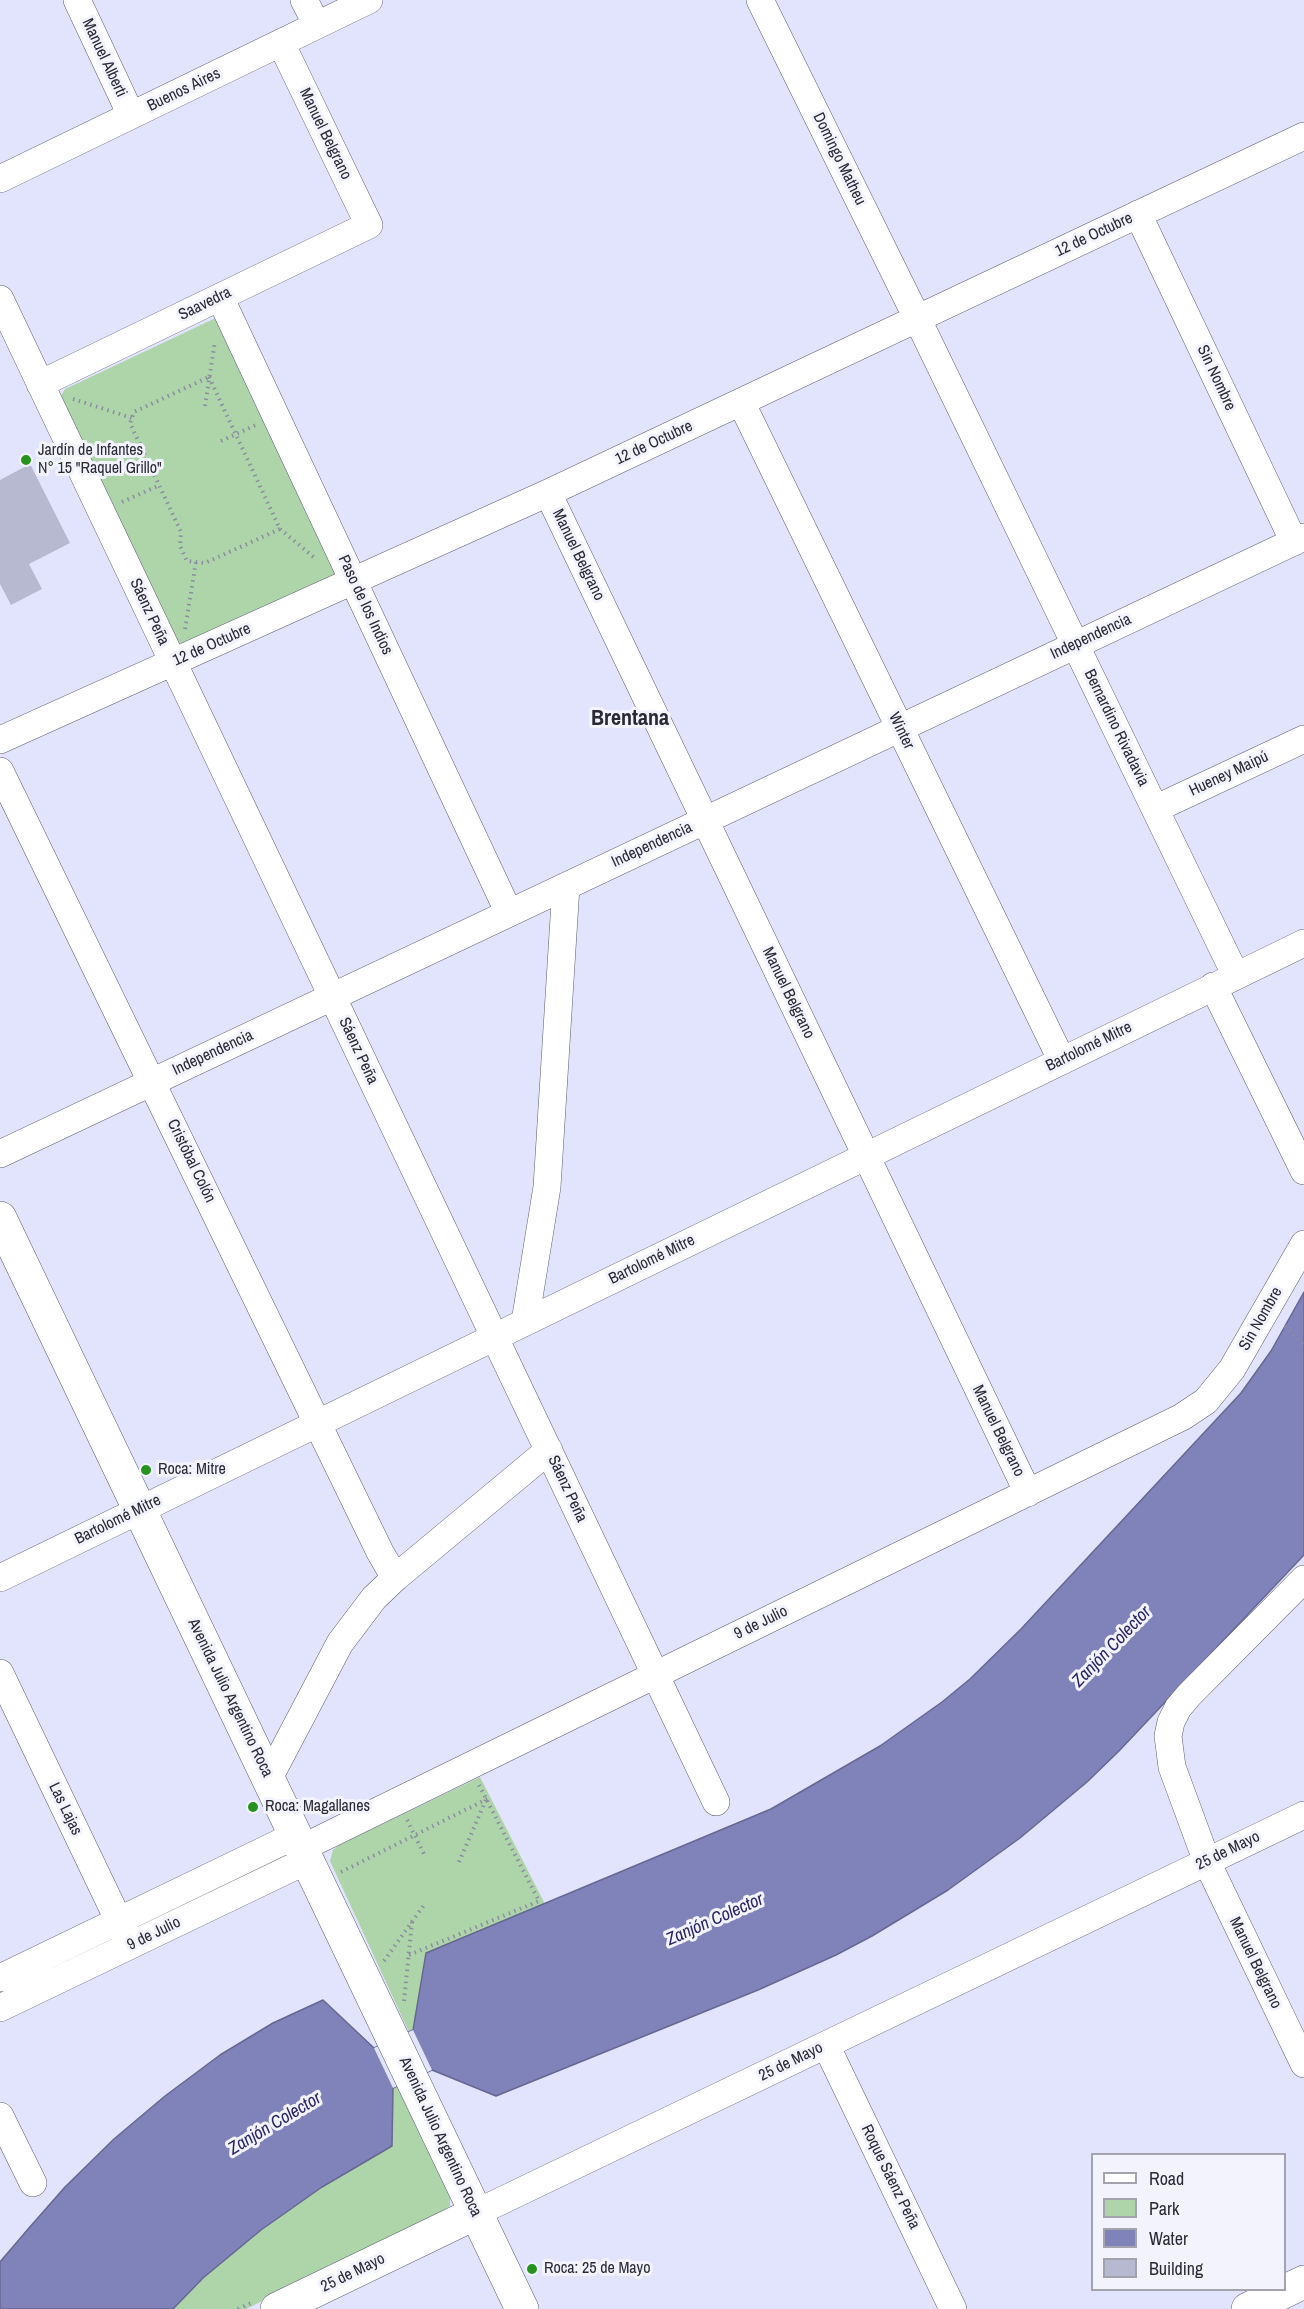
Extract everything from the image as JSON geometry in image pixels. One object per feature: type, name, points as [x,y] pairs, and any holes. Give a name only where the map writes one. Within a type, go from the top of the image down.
[{"type":"main road","name":"Avenida Julio Argentino Roca","points":[[0,1218],[269,1778],[310,1854],[412,2079],[522,2309]]},
{"type":"main road","name":"25 de Mayo","points":[[268,2304],[476,2213]]},
{"type":"main road","points":[[1286,2291],[1304,2282]]},
{"type":"main road","points":[[1248,2309],[1285,2291]]},
{"type":"street","name":"Manuel Alberti","points":[[76,0],[131,116]]},
{"type":"street","points":[[304,0],[316,25]]},
{"type":"street","name":"Buenos Aires","points":[[0,179],[369,0]]},
{"type":"street","name":"Domingo Matheu","points":[[760,0],[917,318]]},
{"type":"street","name":"Manuel Belgrano","points":[[280,43],[369,225]]},
{"type":"street","name":"12 de Octubre","points":[[0,740],[548,493],[1304,136]]},
{"type":"street","name":"Sin Nombre","points":[[1138,214],[1299,539]]},
{"type":"street","name":"Saavedra","points":[[40,384],[369,225]]},
{"type":"street","name":"Paso de los Indios","points":[[220,297],[509,913]]},
{"type":"street","name":"Sáenz Peña","points":[[0,299],[9,340],[40,384],[717,1802]]},
{"type":"street","name":"Bernardino Rivadavia","points":[[917,318],[1155,809],[1304,1171]]},
{"type":"street","name":"Winter","points":[[741,402],[1062,1060]]},
{"type":"street","name":"Manuel Belgrano","points":[[548,493],[1028,1493]]},
{"type":"street","name":"Independencia","points":[[0,1154],[1299,539]]},
{"type":"street","name":"Hueney Maipú","points":[[1155,809],[1304,739]]},
{"type":"street","name":"Cristóbal Colón","points":[[0,771],[380,1552],[395,1578]]},
{"type":"street","points":[[525,1322],[544,1217],[548,1177],[566,886]]},
{"type":"street","name":"Bartolomé Mitre","points":[[0,1578],[1304,942]]},
{"type":"street","name":"Sin Nombre","points":[[1215,1391],[1232,1370],[1304,1244]]},
{"type":"street","name":"9 de Julio","points":[[0,2008],[130,1946],[656,1675],[1182,1417],[1206,1401],[1215,1391]]},
{"type":"street","points":[[269,1778],[340,1643],[374,1598],[549,1450]]},
{"type":"street","name":"Manuel Belgrano","points":[[1304,1580],[1189,1695],[1178,1708],[1171,1722],[1168,1736],[1172,1767],[1207,1862],[1304,2064]]},
{"type":"street","name":"Las Lajas","points":[[0,1673],[130,1946]]},
{"type":"street","name":"25 de Mayo","points":[[476,2213],[1304,1815]]},
{"type":"street","name":"9 de Julio","points":[[0,1978],[119,1921],[310,1854]]},
{"type":"street","name":"Roque Sáenz Peña","points":[[826,2045],[953,2309]]},
{"type":"street","points":[[0,2116],[33,2183]]},
{"type":"path","points":[[205,406],[215,335]]},
{"type":"path","points":[[209,377],[134,412],[130,423],[181,532],[180,546],[187,561],[205,564],[280,529]]},
{"type":"path","points":[[209,377],[280,529],[322,564]]},
{"type":"path","points":[[69,404],[68,396],[132,418]]},
{"type":"path","points":[[221,441],[262,423]]},
{"type":"path","points":[[117,505],[159,485]]},
{"type":"path","points":[[183,637],[196,562]]},
{"type":"path","points":[[1285,1326],[1304,1346]]},
{"type":"path","points":[[409,1954],[539,1901],[489,1798],[476,1779]]},
{"type":"path","points":[[310,1854],[414,1835],[489,1798]]},
{"type":"path","points":[[459,1862],[489,1798]]},
{"type":"path","points":[[403,1814],[424,1854]]},
{"type":"path","points":[[381,1966],[424,1905]]},
{"type":"path","points":[[404,2002],[412,1922]]},
{"type":"path","points":[[238,2309],[268,2304]]},
{"type":"green space","points":[[220,316],[340,573],[187,644],[177,642],[61,396],[65,389]]},
{"type":"green space","points":[[1092,1725],[409,2032],[330,1861],[333,1850],[339,1845],[480,1777],[545,1904],[426,1953],[414,2029]]},
{"type":"green space","points":[[397,2086],[450,2197],[450,2206],[440,2215],[246,2309],[173,2309],[203,2278],[261,2230],[322,2187],[391,2146],[393,2089],[12,2309],[98,2209]]},
{"type":"water","name":"Zanjón Colector","points":[[1304,1292],[1304,1555],[1119,1751],[1087,1782],[1020,1838],[948,1890],[836,1955],[758,1990],[496,2096],[432,2070],[393,2088],[392,2146],[322,2187],[261,2230],[203,2278],[173,2309],[0,2309],[0,2262],[29,2228],[65,2187],[114,2139],[165,2096],[220,2055],[273,2023],[323,2000],[374,2048],[413,2030],[426,1953],[771,1809],[880,1746],[942,1702],[970,1679],[1021,1629],[1241,1393],[1271,1351]]},
{"type":"pier","points":[[413,2030],[432,2070],[393,2088],[374,2048]]},
{"type":"building","points":[[30,464],[70,543],[29,564],[42,589],[11,605],[0,584],[0,480]]},
{"type":"place","name":"Jardín de Infantes N° 15 \"Raquel Grillo\"","points":[[26,460]]},
{"type":"place","name":"Roca: Mitre","points":[[146,1470]]},
{"type":"place","name":"Roca: Magallanes","points":[[253,1807]]},
{"type":"place","name":"Roca: 25 de Mayo","points":[[532,2269]]},
{"type":"district","name":"Brentana","points":[[630,719]]}]
